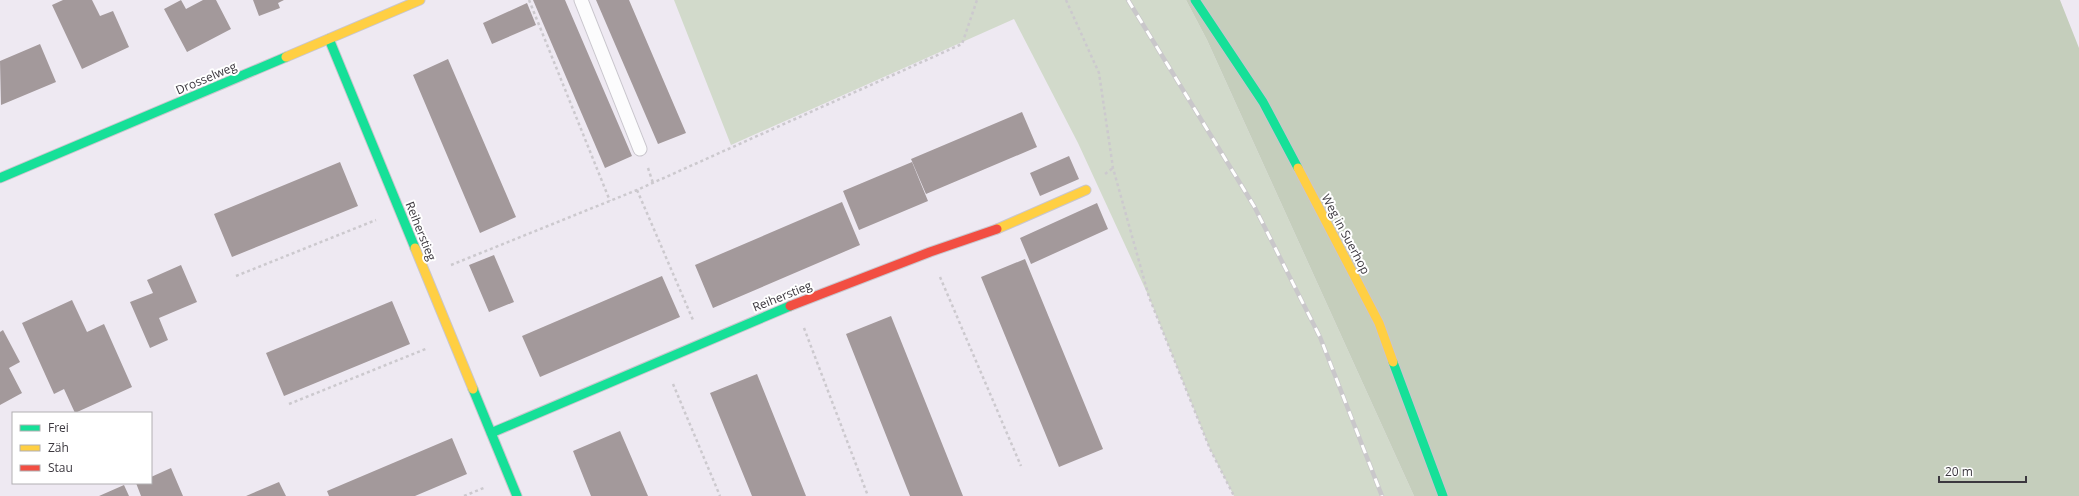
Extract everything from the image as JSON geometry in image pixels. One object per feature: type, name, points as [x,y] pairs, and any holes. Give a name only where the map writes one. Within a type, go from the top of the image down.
[{"type":"street","name":"Drosselweg","points":[[0,178],[420,0]]},
{"type":"street","name":"Weg in Suerhop","points":[[1195,0],[1263,102],[1379,322],[1442,496]]},
{"type":"street","name":"Reiherstieg","points":[[329,39],[517,496]]},
{"type":"street","name":"Reiherstieg","points":[[491,433],[795,304],[930,252],[1003,227],[1086,190]]},
{"type":"lane","points":[[581,0],[640,149]]},
{"type":"path","points":[[529,0],[610,201]]},
{"type":"path","points":[[426,275],[637,190],[962,44],[977,0]]},
{"type":"path","points":[[1066,0],[1099,73],[1113,168],[1149,297],[1210,448],[1234,496]]},
{"type":"path","points":[[637,190],[703,343]]},
{"type":"path","points":[[236,276],[400,210]]},
{"type":"path","points":[[930,252],[1021,466]]},
{"type":"path","points":[[795,304],[868,496]]},
{"type":"path","points":[[289,404],[452,338]]},
{"type":"path","points":[[663,360],[720,496]]},
{"type":"green space","points":[[674,0],[1186,0],[1207,40],[1414,496],[1234,496],[1210,449],[1149,297],[1078,143],[1014,19],[731,145]]},
{"type":"green space","points":[[1186,0],[2060,0],[2079,48],[2079,496],[1414,496],[1207,40]]},
{"type":"building","points":[[63,0],[92,0],[100,16],[113,11],[129,47],[82,69],[52,5]]},
{"type":"building","points":[[181,0],[186,9],[203,0],[216,0],[231,29],[187,52],[164,9]]},
{"type":"building","points":[[253,0],[284,0],[278,3],[280,8],[259,16]]},
{"type":"building","points":[[533,0],[565,0],[632,156],[605,168]]},
{"type":"building","points":[[596,0],[629,0],[686,133],[658,144]]},
{"type":"building","points":[[527,3],[536,25],[492,44],[483,23]]},
{"type":"building","points":[[40,44],[56,82],[1,105],[0,61]]},
{"type":"building","points":[[448,59],[516,217],[480,233],[413,75]]},
{"type":"building","points":[[1022,112],[1037,147],[926,194],[911,159]]},
{"type":"building","points":[[1069,156],[1079,179],[1040,196],[1030,173]]},
{"type":"building","points":[[340,162],[358,206],[232,257],[214,214]]},
{"type":"building","points":[[912,162],[928,201],[859,230],[843,191]]},
{"type":"building","points":[[842,202],[860,245],[713,308],[695,265]]},
{"type":"building","points":[[1097,203],[1108,229],[1031,264],[1020,238]]},
{"type":"building","points":[[494,255],[514,302],[489,312],[469,265]]},
{"type":"building","points":[[1025,259],[1103,449],[1059,467],[981,277]]},
{"type":"building","points":[[181,265],[197,302],[159,318],[168,340],[150,348],[130,302],[153,293],[147,280]]},
{"type":"building","points":[[662,276],[680,317],[540,377],[522,336]]},
{"type":"building","points":[[72,300],[87,332],[104,324],[132,387],[75,412],[64,389],[54,394],[22,323]]},
{"type":"building","points":[[392,301],[410,344],[284,396],[266,353]]},
{"type":"building","points":[[891,316],[963,496],[910,496],[846,334]]},
{"type":"building","points":[[3,330],[20,362],[9,368],[22,393],[0,405],[0,332]]},
{"type":"building","points":[[757,374],[806,496],[752,496],[710,393]]},
{"type":"building","points":[[620,431],[648,496],[591,496],[573,451]]},
{"type":"building","points":[[452,438],[467,474],[415,496],[329,496],[327,491]]},
{"type":"building","points":[[171,468],[183,496],[141,496],[136,484],[152,484],[152,477]]},
{"type":"building","points":[[279,482],[286,496],[246,496]]},
{"type":"building","points":[[124,485],[129,496],[99,496]]},
{"type":"railway","points":[[1128,0],[1254,206],[1320,337],[1382,496]]},
{"type":"traffic: fast","points":[[1195,0],[1263,102],[1298,168]]},
{"type":"traffic: fast","points":[[329,39],[415,248]]},
{"type":"traffic: fast","points":[[0,178],[286,57]]},
{"type":"traffic: fast","points":[[491,433],[790,306]]},
{"type":"traffic: fast","points":[[1393,362],[1443,496]]},
{"type":"traffic: fast","points":[[473,389],[517,496]]},
{"type":"traffic: slow","points":[[286,57],[420,0]]},
{"type":"traffic: slow","points":[[1298,168],[1379,323],[1393,362]]},
{"type":"traffic: slow","points":[[997,229],[1086,190]]},
{"type":"traffic: slow","points":[[415,248],[473,389]]},
{"type":"traffic: jam","points":[[790,306],[930,252],[997,229]]}]
